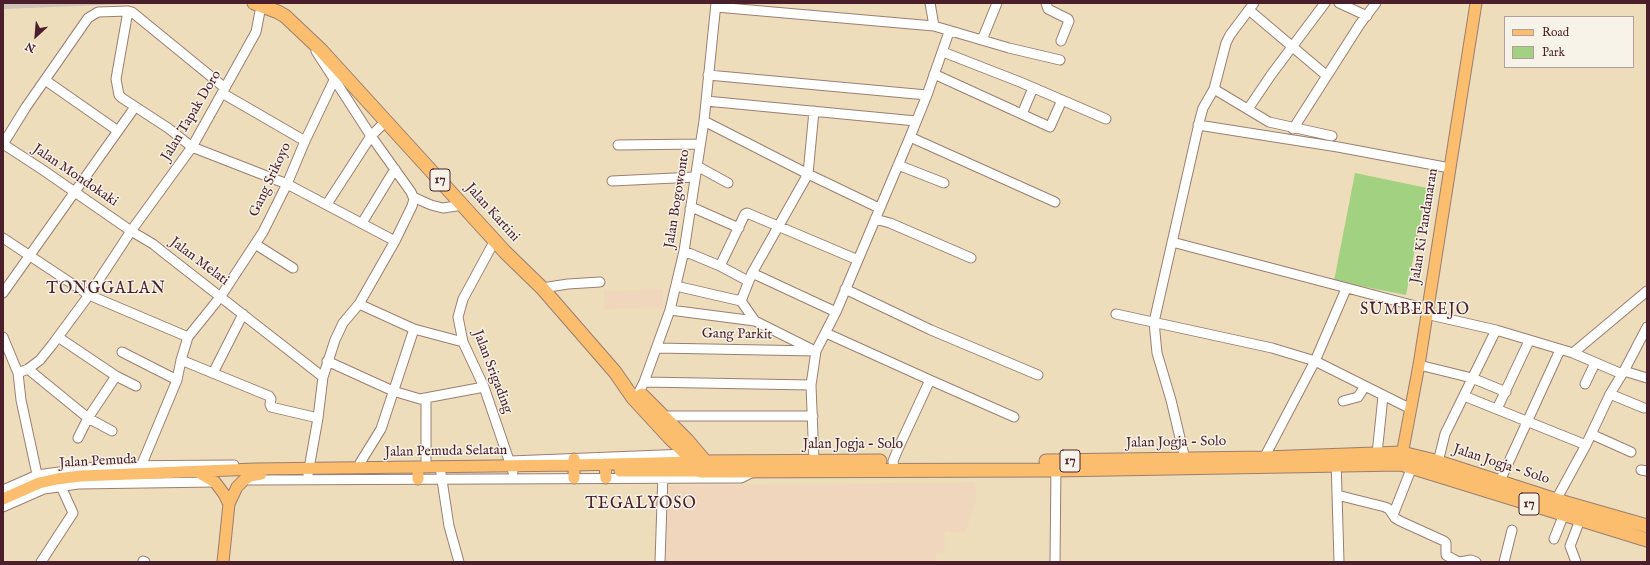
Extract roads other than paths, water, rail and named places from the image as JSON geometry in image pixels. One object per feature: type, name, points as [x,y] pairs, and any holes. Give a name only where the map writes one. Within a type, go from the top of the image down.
[{"type":"highway","name":"Jalan Kartini","points":[[258,5],[285,16],[308,38],[336,75],[386,121],[495,240],[542,288],[615,372],[633,398],[669,437],[699,461]]},
{"type":"highway","name":"Jalan Kartini","points":[[615,372],[641,387],[699,461]]},
{"type":"highway","name":"Jalan Jogja - Solo","points":[[699,461],[814,461],[894,465],[1056,466],[1336,460],[1377,454],[1580,520],[1647,540]]},
{"type":"highway","name":"Jalan Jogja - Solo","points":[[1056,466],[1185,459],[1264,458],[1438,462],[1556,500],[1647,526]]},
{"type":"highway","name":"Jalan Jogja - Solo","points":[[699,461],[754,472],[894,465]]},
{"type":"main road","name":"Jalan Ki Pandanaran","points":[[1405,462],[1411,409],[1476,3]]},
{"type":"main road","name":"Jalan Pemuda Selatan","points":[[198,472],[309,469],[420,470],[440,473],[512,466],[574,468],[605,471],[662,471],[699,461]]},
{"type":"main road","name":"Jalan Pemuda Selatan","points":[[244,480],[256,474],[309,469]]},
{"type":"main road","name":"Jalan Pemuda","points":[[3,498],[38,479],[59,482],[80,476],[140,470],[198,472]]},
{"type":"main road","points":[[198,472],[215,482],[229,504]]},
{"type":"main road","points":[[223,562],[229,504],[237,487],[244,480]]},
{"type":"street","points":[[930,3],[934,26]]},
{"type":"street","points":[[982,40],[997,3]]},
{"type":"street","points":[[1046,3],[1048,9],[1068,19],[1069,21],[1061,41]]},
{"type":"street","points":[[1248,109],[1271,75],[1325,3]]},
{"type":"street","points":[[1339,3],[1367,16]]},
{"type":"street","points":[[1293,129],[1376,3]]},
{"type":"street","name":"Jalan Tapak Doro","points":[[131,232],[192,147],[224,91],[256,32],[258,5]]},
{"type":"street","points":[[716,5],[934,26],[949,32],[1039,56],[1060,60]]},
{"type":"street","name":"Jalan Bogowonto","points":[[641,387],[657,348],[670,310],[684,251],[704,121],[716,5]]},
{"type":"street","points":[[1185,459],[1171,400],[1157,353],[1154,322],[1198,125],[1203,108],[1214,89],[1226,43],[1251,6],[1292,47],[1327,76]]},
{"type":"street","points":[[128,11],[116,79],[119,95],[168,128],[192,147],[287,184],[394,241]]},
{"type":"street","points":[[3,144],[26,106],[90,16],[98,12],[128,11],[139,16],[224,91],[305,141]]},
{"type":"street","points":[[814,461],[811,385],[815,351],[836,312],[910,137],[927,95],[949,32]]},
{"type":"street","points":[[942,52],[1106,119]]},
{"type":"street","points":[[934,74],[1050,128],[1062,100]]},
{"type":"street","points":[[336,75],[371,136],[414,197],[431,205],[443,208],[464,206]]},
{"type":"street","name":"Gang Srikoyo","points":[[188,336],[221,296],[255,244],[287,184],[305,141],[336,75]]},
{"type":"street","points":[[708,75],[927,95]]},
{"type":"street","points":[[45,80],[118,131]]},
{"type":"street","points":[[1022,114],[1033,88]]},
{"type":"street","points":[[1214,89],[1269,122],[1293,129],[1332,136]]},
{"type":"street","points":[[706,101],[916,121]]},
{"type":"street","points":[[3,293],[135,107]]},
{"type":"street","points":[[741,301],[750,277],[808,174],[814,111]]},
{"type":"street","points":[[327,204],[371,136],[386,121]]},
{"type":"street","points":[[704,121],[879,208]]},
{"type":"street","points":[[1198,125],[1450,168]]},
{"type":"street","points":[[910,137],[1055,202]]},
{"type":"street","name":"Jalan Mondokaki","points":[[3,144],[43,170],[131,232]]},
{"type":"street","points":[[618,145],[700,144]]},
{"type":"street","points":[[898,165],[944,183]]},
{"type":"street","points":[[697,166],[728,183]]},
{"type":"street","points":[[362,223],[395,169]]},
{"type":"street","points":[[612,181],[695,177]]},
{"type":"street","points":[[309,469],[318,418],[323,377],[327,361],[343,323],[359,304],[412,206],[414,197]]},
{"type":"street","points":[[690,209],[696,209],[739,228]]},
{"type":"street","points":[[720,266],[747,212],[858,260]]},
{"type":"street","points":[[875,219],[890,223],[970,258]]},
{"type":"street","points":[[18,373],[28,369],[40,360],[89,295],[131,232]]},
{"type":"street","name":"Jalan Melati","points":[[131,232],[153,244],[323,377]]},
{"type":"street","points":[[3,238],[89,295],[188,336],[177,380],[140,470]]},
{"type":"street","name":"Jalan Srigading","points":[[495,240],[460,309],[458,317],[463,342],[484,387],[512,466]]},
{"type":"street","points":[[1172,242],[1496,330],[1573,353],[1595,363],[1623,372],[1647,378]]},
{"type":"street","points":[[255,244],[292,268]]},
{"type":"street","points":[[684,251],[836,312]]},
{"type":"street","points":[[542,288],[568,284],[600,282]]},
{"type":"street","points":[[676,286],[741,301],[755,321]]},
{"type":"street","points":[[845,289],[931,330],[1038,375]]},
{"type":"street","points":[[1264,458],[1315,361],[1346,289]]},
{"type":"street","points":[[1573,353],[1647,292]]},
{"type":"street","points":[[359,304],[414,329],[463,342]]},
{"type":"street","points":[[670,310],[755,321],[815,351]]},
{"type":"street","points":[[213,373],[243,314]]},
{"type":"street","points":[[1116,314],[1272,348],[1315,361],[1411,409]]},
{"type":"street","points":[[1556,500],[1586,445],[1610,394],[1647,327]]},
{"type":"street","points":[[360,463],[381,429],[414,329]]},
{"type":"street","points":[[1438,462],[1445,434],[1496,330]]},
{"type":"street","points":[[826,333],[1014,417]]},
{"type":"street","points":[[58,337],[116,376],[136,386]]},
{"type":"street","points":[[4,340],[18,373],[20,392],[38,479]]},
{"type":"street","points":[[1497,410],[1529,341]]},
{"type":"street","name":"Gang Parkit","points":[[657,348],[815,351]]},
{"type":"street","points":[[1500,481],[1560,350]]},
{"type":"street","points":[[122,352],[177,380]]},
{"type":"street","points":[[181,360],[269,396],[271,400],[270,406],[272,408],[318,418]]},
{"type":"street","points":[[327,361],[393,391],[415,398],[426,399],[484,387]]},
{"type":"street","points":[[1585,384],[1595,363]]},
{"type":"street","points":[[1419,364],[1472,378],[1506,392]]},
{"type":"street","points":[[28,369],[88,418],[112,431]]},
{"type":"street","points":[[78,438],[88,418],[116,376]]},
{"type":"street","points":[[894,465],[930,380]]},
{"type":"street","points":[[641,387],[811,385]]},
{"type":"street","points":[[1343,400],[1358,397],[1365,386]]},
{"type":"street","points":[[1610,394],[1644,408]]},
{"type":"street","points":[[1377,454],[1383,396]]},
{"type":"street","points":[[1464,396],[1586,445]]},
{"type":"street","points":[[420,470],[426,399]]},
{"type":"street","points":[[663,416],[813,416]]},
{"type":"street","points":[[1591,434],[1631,452]]},
{"type":"street","points":[[1336,460],[1339,562]]},
{"type":"street","points":[[459,562],[449,526],[440,473],[574,468],[699,461]]},
{"type":"street","points":[[1393,515],[1405,462]]},
{"type":"street","points":[[3,490],[38,479],[103,466],[140,470],[309,469],[360,463],[420,470]]},
{"type":"street","points":[[244,480],[512,466]]},
{"type":"street","points":[[1055,562],[1056,466]]},
{"type":"street","points":[[605,471],[662,471],[741,478],[754,472]]},
{"type":"street","points":[[660,562],[662,471]]},
{"type":"street","points":[[41,562],[73,514],[59,482]]},
{"type":"street","points":[[3,507],[59,482],[78,484],[215,482]]},
{"type":"street","points":[[1337,495],[1385,507],[1389,509],[1400,521],[1444,541],[1446,543],[1446,555],[1452,559],[1459,562],[1471,560],[1476,562]]},
{"type":"street","points":[[1554,539],[1564,514]]},
{"type":"street","points":[[1576,562],[1570,546],[1580,520]]},
{"type":"street","points":[[1504,562],[1512,530]]},
{"type":"district","name":"TONGGALAN","points":[[106,290]]},
{"type":"district","name":"SUMBEREJO","points":[[1415,311]]},
{"type":"district","name":"TEGALYOSO","points":[[641,505]]}]
